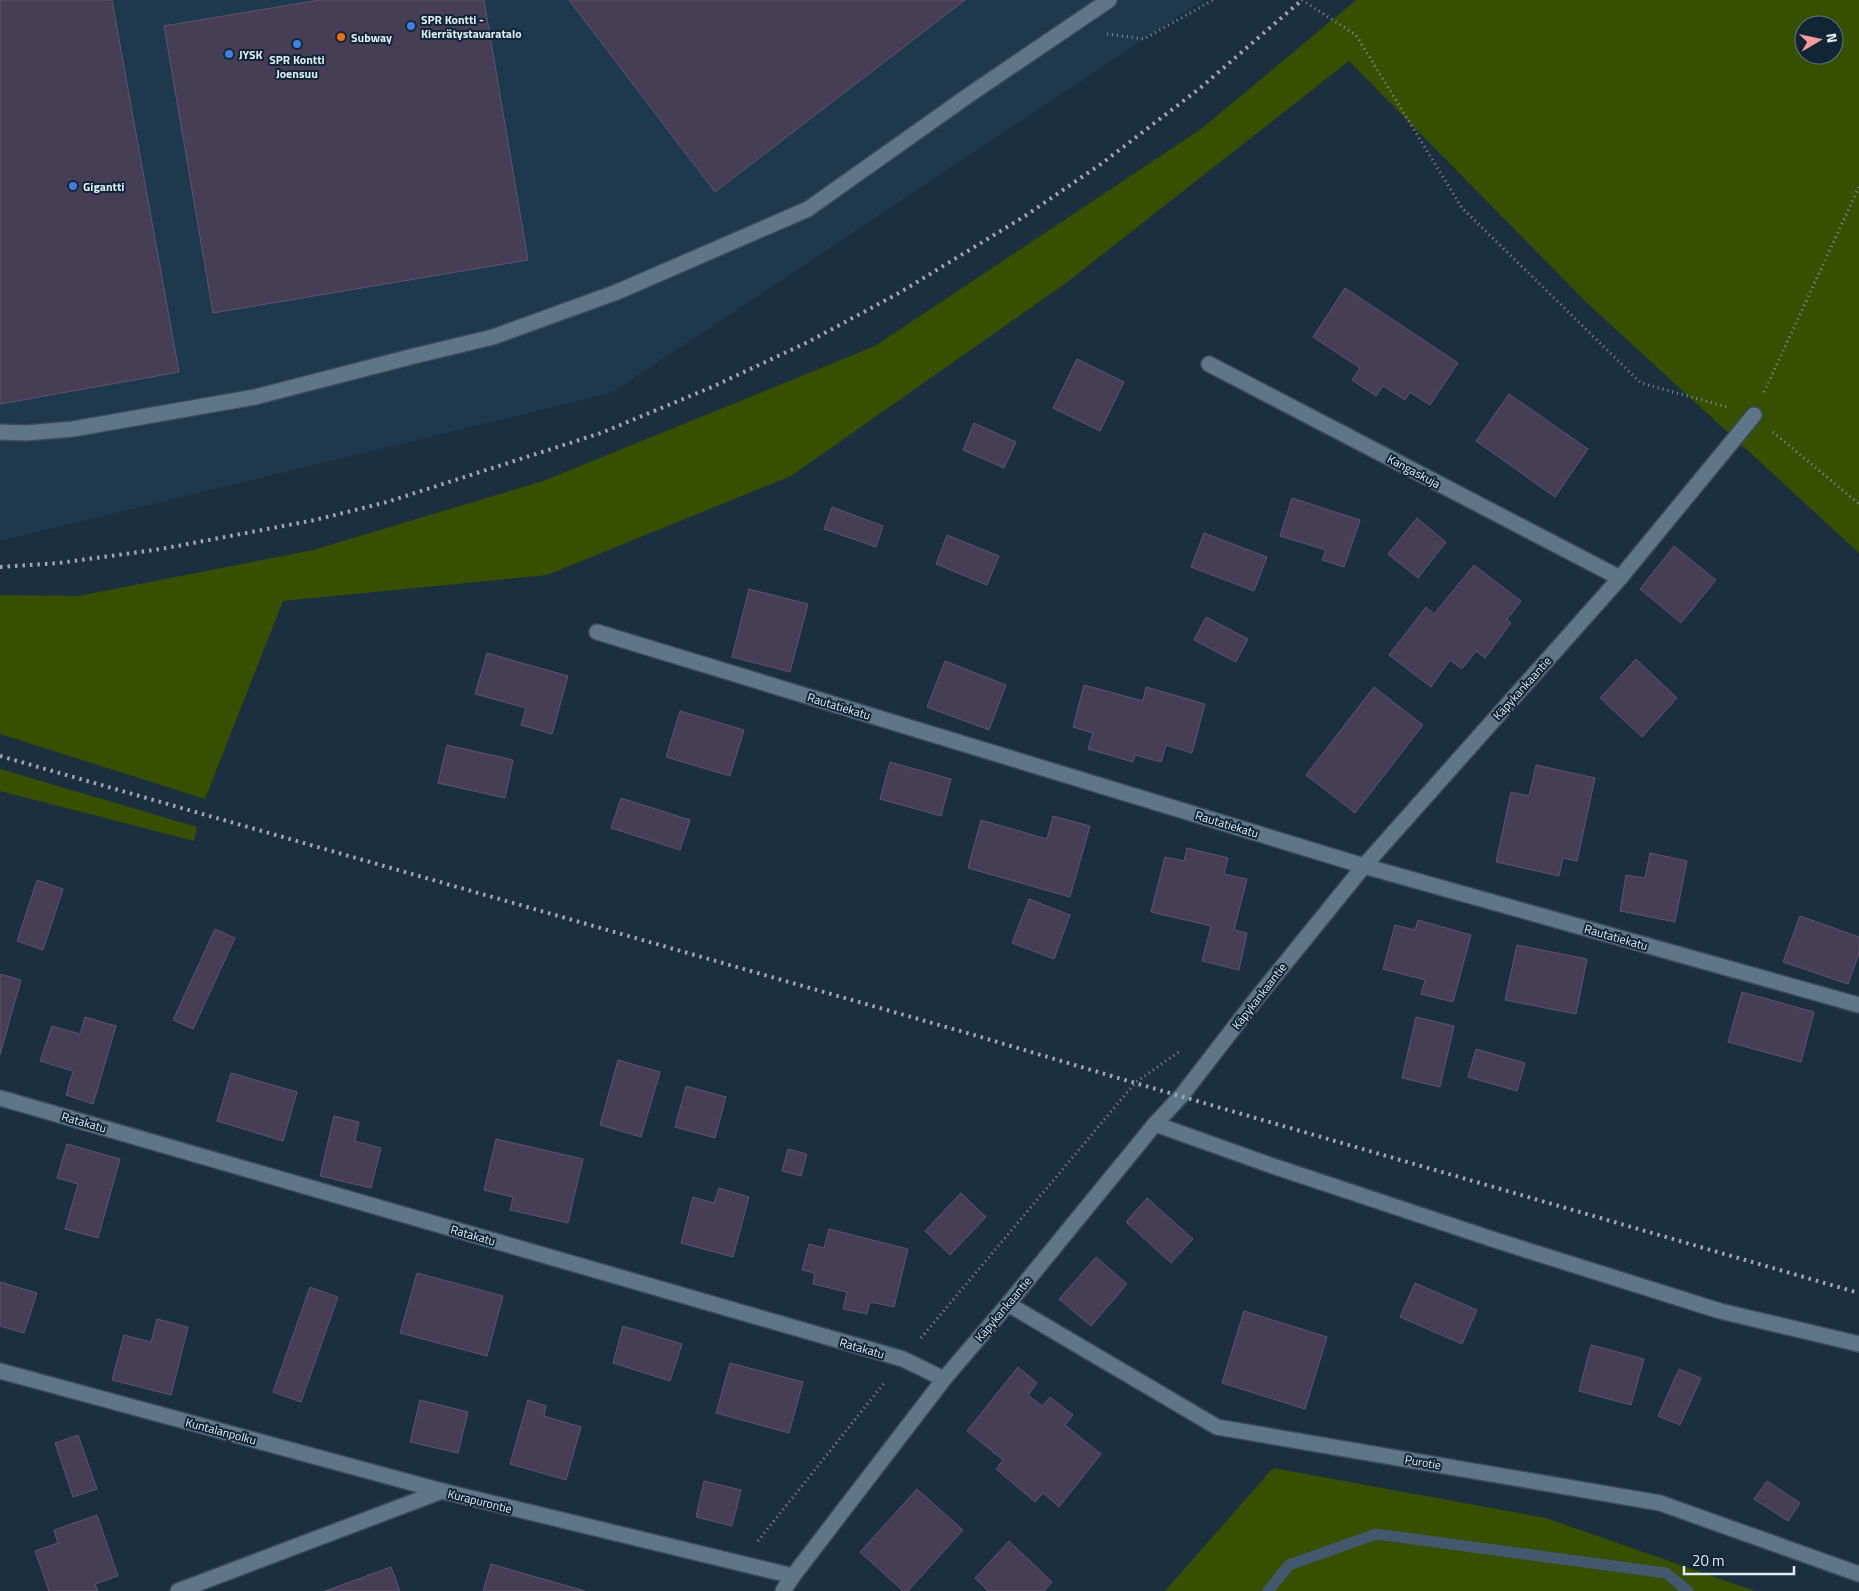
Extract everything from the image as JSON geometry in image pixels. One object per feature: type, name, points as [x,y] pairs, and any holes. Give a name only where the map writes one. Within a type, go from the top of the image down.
[{"type":"street","points":[[0,432],[26,434],[73,430],[255,397],[493,337],[617,292],[808,209],[969,94],[1109,0]]},
{"type":"street","name":"Kangaskuja","points":[[1209,364],[1620,578]]},
{"type":"street","name":"Käpykankaantie","points":[[783,1591],[944,1379],[1155,1124],[1182,1096],[1364,866],[1620,578],[1754,415]]},
{"type":"street","name":"Rautatiekatu","points":[[598,632],[1364,866],[1859,1005]]},
{"type":"street","name":"Ratakatu","points":[[0,1098],[903,1360],[944,1379]]},
{"type":"street","points":[[1155,1124],[1500,1242],[1720,1312],[1859,1344]]},
{"type":"street","name":"Purotie","points":[[1008,1304],[1217,1427],[1660,1503],[1859,1574]]},
{"type":"street","name":"Kuntalanpolku","points":[[0,1371],[442,1491]]},
{"type":"street","name":"Kurapurontie","points":[[178,1591],[442,1491],[793,1576]]},
{"type":"path","points":[[1099,39],[1107,34],[1144,40],[1213,0]]},
{"type":"path","points":[[1302,0],[1356,36],[1462,208],[1641,383],[1754,415],[1859,504]]},
{"type":"path","points":[[1754,415],[1859,187]]},
{"type":"path","points":[[740,1564],[903,1360],[1134,1083],[1184,1049]]},
{"type":"shaded area","points":[[0,0],[1203,0],[611,393],[0,541]]},
{"type":"green space","points":[[1356,0],[1859,0],[1859,553],[1586,302],[1349,61],[1066,283],[791,476],[547,575],[283,601],[205,799],[0,734],[0,595],[78,596],[313,550],[543,481],[875,346],[1201,129]]},
{"type":"green space","points":[[0,769],[197,827],[194,841],[0,791]]},
{"type":"green space","points":[[1273,1468],[1546,1518],[1755,1591],[1165,1591]]},
{"type":"building","name":"Gigantti","points":[[0,0],[112,0],[179,372],[0,404]]},
{"type":"building","points":[[319,0],[484,0],[528,260],[213,313],[164,26]]},
{"type":"building","points":[[569,0],[965,0],[715,192]]},
{"type":"building","points":[[1345,288],[1458,363],[1430,405],[1410,392],[1405,400],[1383,386],[1376,396],[1352,380],[1360,368],[1313,337]]},
{"type":"building","points":[[1077,359],[1124,382],[1100,431],[1053,408]]},
{"type":"building","points":[[1509,394],[1588,449],[1555,497],[1476,441]]},
{"type":"building","points":[[974,423],[1016,442],[1004,468],[963,450]]},
{"type":"building","points":[[1292,498],[1360,520],[1344,567],[1322,560],[1326,550],[1280,536]]},
{"type":"building","points":[[832,507],[883,526],[876,547],[824,529]]},
{"type":"building","points":[[1417,518],[1446,542],[1418,578],[1388,554]]},
{"type":"building","points":[[1204,533],[1267,557],[1254,591],[1191,567]]},
{"type":"building","points":[[947,535],[999,556],[987,585],[936,564]]},
{"type":"building","points":[[1674,546],[1716,580],[1681,623],[1640,589]]},
{"type":"building","points":[[1474,565],[1521,601],[1507,619],[1511,623],[1485,658],[1476,651],[1462,669],[1450,660],[1431,687],[1389,655],[1426,607],[1434,614]]},
{"type":"building","points":[[749,589],[808,604],[790,672],[732,657]]},
{"type":"building","points":[[1206,617],[1248,639],[1236,662],[1194,640]]},
{"type":"building","points":[[487,653],[568,676],[552,734],[521,725],[526,708],[475,694]]},
{"type":"building","points":[[1636,659],[1677,698],[1642,737],[1600,698]]},
{"type":"building","points":[[945,661],[1006,685],[989,730],[927,707]]},
{"type":"building","points":[[1084,685],[1143,701],[1146,687],[1205,704],[1192,753],[1166,745],[1161,762],[1135,755],[1133,762],[1088,749],[1093,733],[1073,727]]},
{"type":"building","points":[[1374,687],[1423,725],[1355,813],[1306,775]]},
{"type":"building","points":[[680,711],[744,730],[730,776],[666,757]]},
{"type":"building","points":[[447,745],[513,760],[505,798],[438,783]]},
{"type":"building","points":[[890,762],[951,779],[941,816],[880,799]]},
{"type":"building","points":[[1536,765],[1595,778],[1577,861],[1563,858],[1559,876],[1496,862],[1511,792],[1529,796]]},
{"type":"building","points":[[621,798],[690,820],[680,850],[611,828]]},
{"type":"building","points":[[1053,816],[1090,826],[1070,897],[968,868],[981,820],[1047,839]]},
{"type":"building","points":[[1187,848],[1228,858],[1224,874],[1247,879],[1234,930],[1247,933],[1239,970],[1202,961],[1211,926],[1151,912],[1165,857],[1184,861]]},
{"type":"building","points":[[1650,853],[1687,861],[1675,922],[1620,911],[1626,875],[1645,878]]},
{"type":"building","points":[[37,880],[63,889],[43,950],[17,941]]},
{"type":"building","points":[[1029,899],[1070,915],[1054,959],[1012,943]]},
{"type":"building","points":[[1800,916],[1859,937],[1859,954],[1848,984],[1783,962]]},
{"type":"building","points":[[1418,920],[1471,935],[1453,1002],[1421,994],[1425,980],[1383,969],[1395,925],[1415,930]]},
{"type":"building","points":[[215,929],[235,938],[193,1029],[173,1020]]},
{"type":"building","points":[[1517,945],[1587,959],[1576,1014],[1505,1000]]},
{"type":"building","points":[[0,974],[21,980],[0,1055]]},
{"type":"building","points":[[1742,992],[1814,1012],[1801,1062],[1728,1042]]},
{"type":"building","points":[[85,1017],[116,1026],[93,1104],[66,1095],[73,1071],[40,1061],[52,1026],[80,1034]]},
{"type":"building","points":[[1416,1017],[1454,1026],[1440,1087],[1402,1078]]},
{"type":"building","points":[[1476,1049],[1525,1063],[1517,1091],[1468,1077]]},
{"type":"building","points":[[618,1060],[660,1072],[641,1137],[600,1125]]},
{"type":"building","points":[[231,1073],[297,1092],[283,1141],[217,1121]]},
{"type":"building","points":[[686,1086],[726,1097],[715,1138],[675,1127]]},
{"type":"building","points":[[334,1116],[359,1122],[355,1141],[381,1148],[371,1188],[320,1176]]},
{"type":"building","points":[[496,1139],[583,1159],[568,1223],[510,1210],[513,1197],[484,1190]]},
{"type":"building","points":[[67,1144],[120,1159],[98,1238],[65,1229],[78,1184],[57,1178]]},
{"type":"building","points":[[788,1149],[807,1154],[801,1176],[782,1171]]},
{"type":"building","points":[[719,1188],[749,1197],[733,1257],[681,1243],[693,1197],[714,1203]]},
{"type":"building","points":[[961,1193],[986,1217],[950,1255],[925,1231]]},
{"type":"building","points":[[1147,1198],[1193,1239],[1171,1263],[1126,1222]]},
{"type":"building","points":[[829,1229],[908,1249],[894,1307],[870,1302],[867,1314],[843,1309],[847,1292],[813,1284],[815,1273],[802,1270],[809,1244],[824,1248]]},
{"type":"building","points":[[1096,1257],[1127,1284],[1091,1326],[1059,1299]]},
{"type":"building","points":[[417,1273],[503,1296],[487,1356],[400,1333]]},
{"type":"building","points":[[0,1282],[37,1293],[24,1333],[0,1326]]},
{"type":"building","points":[[1415,1283],[1477,1310],[1462,1344],[1400,1317]]},
{"type":"building","points":[[310,1287],[338,1297],[301,1402],[273,1392]]},
{"type":"building","points":[[1244,1311],[1327,1337],[1305,1409],[1222,1383]]},
{"type":"building","points":[[157,1319],[188,1327],[171,1395],[112,1380],[124,1335],[151,1342]]},
{"type":"building","points":[[623,1326],[682,1344],[670,1381],[613,1363]]},
{"type":"building","points":[[1591,1345],[1644,1359],[1631,1405],[1579,1391]]},
{"type":"building","points":[[730,1363],[803,1382],[789,1433],[716,1413]]},
{"type":"building","points":[[1018,1367],[1037,1383],[1028,1395],[1042,1406],[1050,1397],[1073,1415],[1065,1425],[1101,1454],[1059,1507],[1043,1493],[1035,1502],[996,1469],[1003,1460],[967,1431]]},
{"type":"building","points":[[1679,1369],[1701,1378],[1680,1425],[1658,1416]]},
{"type":"building","points":[[420,1400],[468,1412],[458,1453],[410,1442]]},
{"type":"building","points":[[528,1400],[546,1406],[544,1416],[581,1427],[566,1480],[510,1464]]},
{"type":"building","points":[[78,1435],[97,1489],[73,1497],[55,1443]]},
{"type":"building","points":[[704,1481],[741,1490],[732,1526],[696,1517]]},
{"type":"building","points":[[1767,1481],[1800,1503],[1788,1521],[1754,1499]]},
{"type":"building","points":[[917,1489],[963,1530],[908,1591],[903,1591],[860,1552]]},
{"type":"building","points":[[97,1515],[118,1576],[95,1584],[98,1591],[49,1591],[35,1551],[58,1543],[54,1530]]},
{"type":"building","points":[[1009,1541],[1052,1582],[1044,1591],[988,1591],[975,1578]]},
{"type":"building","points":[[491,1564],[585,1591],[483,1591]]},
{"type":"building","points":[[391,1567],[400,1591],[325,1591]]},
{"type":"waterway","points":[[1268,1591],[1289,1565],[1376,1534],[1666,1573],[1688,1591]]},
{"type":"railway","points":[[0,567],[59,563],[161,549],[315,520],[387,502],[601,433],[712,387],[808,342],[899,293],[1025,216],[1101,164],[1199,89],[1302,0]]},
{"type":"railway","points":[[0,756],[974,1035],[1859,1293]]},
{"type":"place","name":"SPR Kontti - Kierrätystavaratalo","points":[[411,26]]},
{"type":"place","name":"Subway","points":[[341,37]]},
{"type":"place","name":"SPR Kontti Joensuu","points":[[297,44]]},
{"type":"place","name":"JYSK","points":[[229,54]]},
{"type":"place","name":"Gigantti","points":[[73,186]]}]
